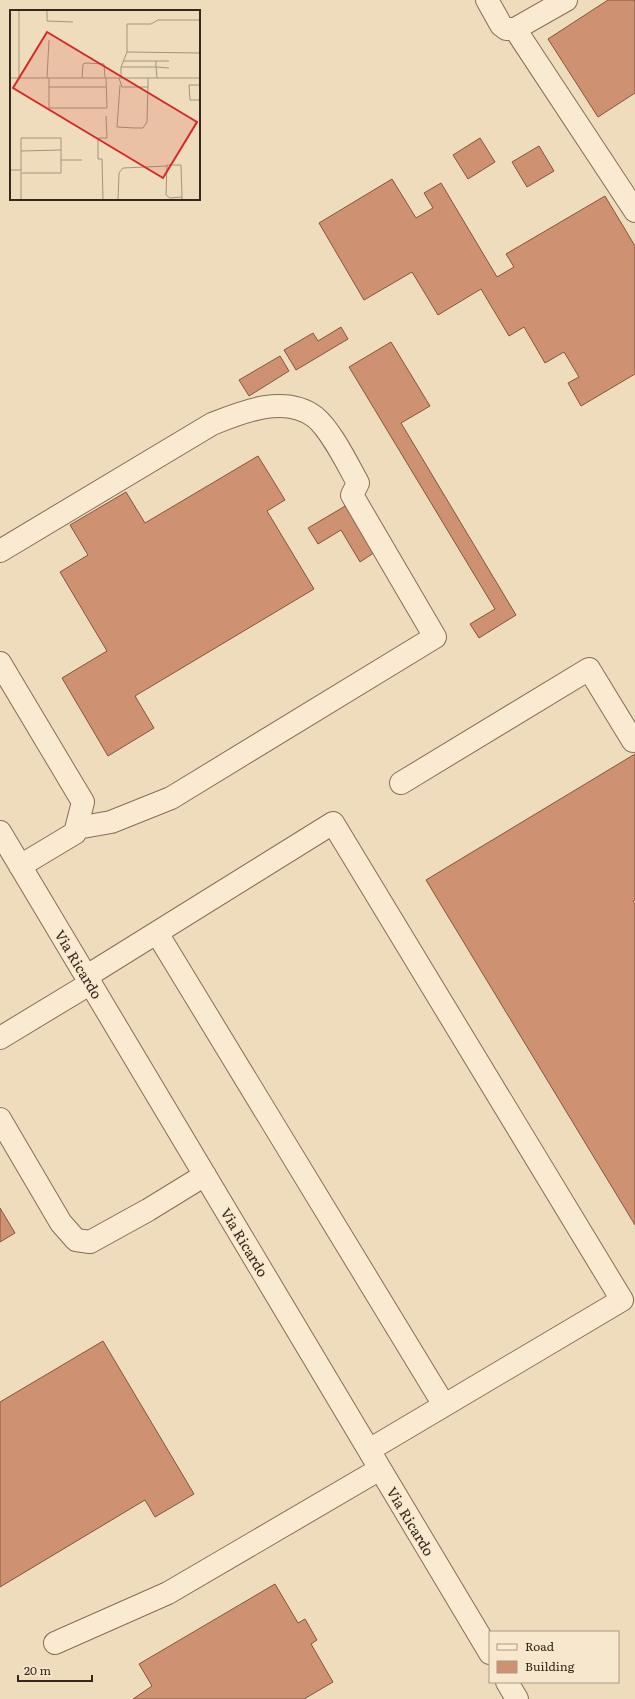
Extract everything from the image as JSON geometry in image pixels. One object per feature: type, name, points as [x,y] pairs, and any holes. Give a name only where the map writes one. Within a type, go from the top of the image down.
[{"type":"street","points":[[487,0],[501,24],[506,29],[515,29],[566,0]]},
{"type":"street","points":[[515,29],[635,211]]},
{"type":"street","points":[[0,551],[212,424],[249,411],[284,406],[300,410],[315,417],[328,432],[358,483],[352,495],[435,637],[171,798],[111,822],[77,828]]},
{"type":"street","points":[[0,663],[83,802],[75,833],[8,851]]},
{"type":"street","points":[[401,783],[589,668],[633,741],[635,740]]},
{"type":"street","points":[[0,1038],[89,980],[157,932],[333,823],[374,893],[484,1070],[622,1300],[369,1450]]},
{"type":"street","name":"Via Ricardo","points":[[8,851],[89,980],[489,1651]]},
{"type":"street","points":[[157,932],[444,1405]]},
{"type":"street","points":[[0,1119],[62,1223],[76,1240],[90,1242],[148,1210],[205,1175]]},
{"type":"street","points":[[55,1643],[168,1593],[380,1469]]},
{"type":"street","points":[[508,1683],[517,1699]]},
{"type":"building","points":[[608,0],[635,0],[635,93],[598,117],[548,39]]},
{"type":"building","points":[[480,138],[495,162],[468,179],[453,155]]},
{"type":"building","points":[[539,146],[554,171],[527,187],[512,162]]},
{"type":"building","points":[[392,179],[416,218],[433,208],[424,193],[441,183],[497,277],[514,267],[506,254],[605,196],[635,246],[635,374],[581,406],[568,383],[579,377],[564,352],[545,363],[524,327],[509,336],[481,289],[438,315],[412,272],[364,300],[319,223]]},
{"type":"building","points":[[341,327],[348,339],[296,370],[284,350],[313,333],[318,341]]},
{"type":"building","points":[[391,342],[430,406],[401,423],[516,615],[479,638],[470,624],[495,609],[349,367]]},
{"type":"building","points":[[280,356],[289,371],[249,396],[239,380]]},
{"type":"building","points":[[258,456],[285,500],[267,511],[314,589],[135,696],[154,728],[108,756],[62,678],[107,651],[60,572],[88,555],[70,525],[126,492],[145,523]]},
{"type":"building","points":[[347,505],[375,552],[360,562],[341,530],[318,544],[308,528]]},
{"type":"building","points":[[635,754],[635,900],[633,901],[635,904],[635,1225],[426,880]]},
{"type":"building","points":[[0,1208],[15,1233],[0,1242]]},
{"type":"building","points":[[103,1341],[194,1494],[155,1517],[145,1500],[0,1587],[0,1402]]},
{"type":"building","points":[[275,1584],[298,1623],[305,1619],[317,1640],[311,1644],[333,1682],[304,1699],[133,1699],[152,1686],[139,1664]]}]
